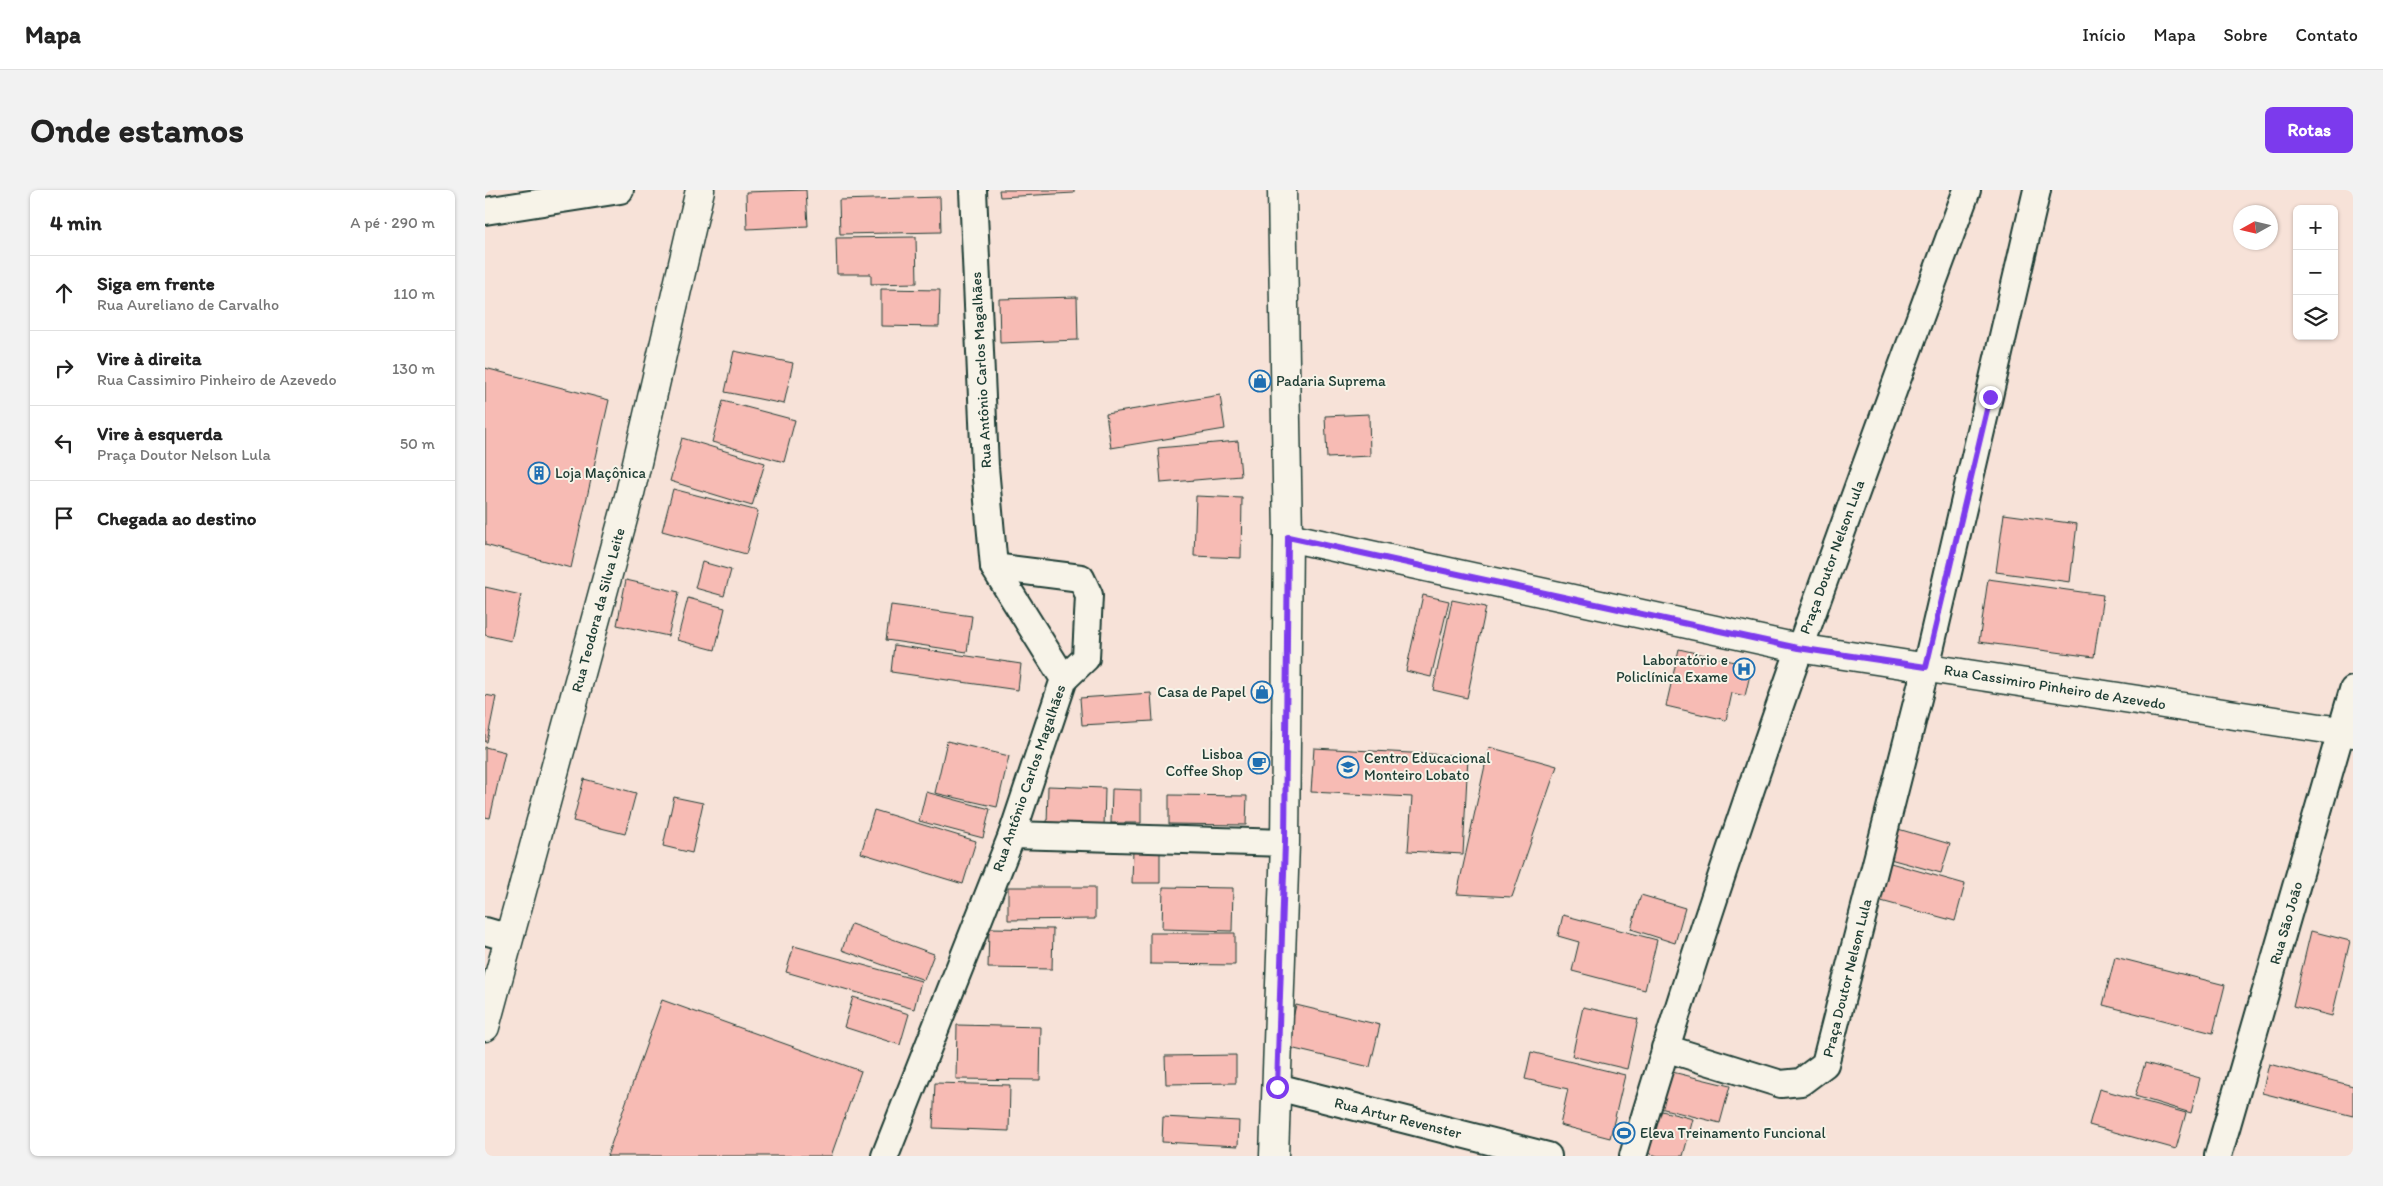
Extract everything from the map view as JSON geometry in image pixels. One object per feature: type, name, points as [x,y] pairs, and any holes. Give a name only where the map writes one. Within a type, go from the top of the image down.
[{"type":"street","points":[[485,211],[620,190]]},
{"type":"street","name":"Rua Teodora da Silva Leite","points":[[485,1027],[497,935],[630,493],[700,190]]},
{"type":"street","name":"Rua Antônio Carlos Magalhães","points":[[885,1156],[1012,835],[1064,679],[994,566],[985,467],[973,190]]},
{"type":"street","points":[[1274,1156],[1285,842],[1288,537],[1282,190]]},
{"type":"street","name":"Praça Doutor Nelson Lula","points":[[1967,190],[1798,648],[1665,1048],[1781,1084],[1801,1082],[1825,1064],[1926,667],[2037,190]]},
{"type":"street","name":"Rua Cassimiro Pinheiro de Azevedo","points":[[1288,537],[1798,648],[2347,732]]},
{"type":"street","points":[[994,566],[1081,578],[1089,595],[1086,658],[1064,679]]},
{"type":"street","name":"Rua São João","points":[[2217,1156],[2347,732],[2353,690]]},
{"type":"street","points":[[1012,835],[1285,842]]},
{"type":"street","points":[[1633,1156],[1665,1048]]},
{"type":"street","name":"Rua Artur Revenster","points":[[1277,1087],[1548,1156]]},
{"type":"building","points":[[806,190],[808,226],[747,229],[746,192]]},
{"type":"building","points":[[999,190],[1074,190],[1074,193],[1000,197]]},
{"type":"building","points":[[940,197],[941,232],[840,234],[839,200]]},
{"type":"building","points":[[916,237],[917,283],[871,284],[871,274],[837,274],[836,238]]},
{"type":"building","points":[[881,289],[940,290],[939,327],[881,326]]},
{"type":"building","points":[[1077,297],[1078,340],[1000,343],[999,299]]},
{"type":"building","points":[[734,351],[793,363],[784,404],[725,392]]},
{"type":"building","name":"Loja Maçônica","points":[[485,368],[609,400],[571,568],[485,545]]},
{"type":"building","points":[[1220,395],[1225,429],[1111,448],[1106,414]]},
{"type":"building","points":[[723,401],[795,420],[784,462],[712,442]]},
{"type":"building","points":[[1369,414],[1370,456],[1327,458],[1325,416]]},
{"type":"building","points":[[682,438],[765,463],[752,506],[670,481]]},
{"type":"building","points":[[1238,441],[1241,476],[1161,483],[1158,448]]},
{"type":"building","points":[[673,489],[758,511],[746,554],[662,531]]},
{"type":"building","points":[[1196,496],[1242,498],[1241,558],[1194,556]]},
{"type":"building","points":[[2004,514],[2077,524],[2070,582],[1996,572]]},
{"type":"building","points":[[702,562],[731,570],[724,596],[695,588]]},
{"type":"building","points":[[1988,579],[2103,595],[2094,657],[1979,642]]},
{"type":"building","points":[[626,580],[679,592],[668,636],[617,625]]},
{"type":"building","points":[[485,587],[521,595],[511,641],[485,635]]},
{"type":"building","points":[[1423,595],[1449,601],[1431,677],[1406,671]]},
{"type":"building","points":[[688,598],[725,608],[715,650],[677,640]]},
{"type":"building","points":[[1452,600],[1486,607],[1467,698],[1433,690]]},
{"type":"building","points":[[891,605],[972,616],[967,652],[886,640]]},
{"type":"building","points":[[894,645],[1021,664],[1018,690],[891,672]]},
{"type":"building","points":[[1679,649],[1752,666],[1745,696],[1732,693],[1726,720],[1666,706]]},
{"type":"building","points":[[1151,693],[1153,721],[1082,725],[1080,698]]},
{"type":"building","points":[[485,695],[496,697],[487,742],[485,742]]},
{"type":"building","points":[[947,741],[1009,756],[997,807],[935,793]]},
{"type":"building","points":[[485,747],[505,752],[490,818],[485,817]]},
{"type":"building","points":[[1489,747],[1557,766],[1512,897],[1457,894]]},
{"type":"building","points":[[1314,748],[1468,756],[1463,854],[1408,851],[1412,797],[1311,792]]},
{"type":"building","points":[[584,779],[636,793],[625,834],[573,821]]},
{"type":"building","points":[[1048,786],[1105,788],[1104,828],[1047,826]]},
{"type":"building","points":[[1112,789],[1141,790],[1141,823],[1111,823]]},
{"type":"building","points":[[926,792],[990,809],[983,838],[919,821]]},
{"type":"building","points":[[1169,795],[1247,796],[1246,825],[1169,824]]},
{"type":"building","points":[[674,797],[703,803],[692,853],[663,846]]},
{"type":"building","points":[[874,810],[976,841],[963,884],[861,853]]},
{"type":"building","points":[[1898,829],[1950,844],[1941,873],[1890,859]]},
{"type":"building","points":[[1133,849],[1160,850],[1160,883],[1132,883]]},
{"type":"building","points":[[1880,860],[1965,884],[1955,921],[1870,898]]},
{"type":"building","points":[[1008,887],[1095,887],[1095,919],[1008,920]]},
{"type":"building","points":[[1163,887],[1233,888],[1232,931],[1162,929]]},
{"type":"building","points":[[1641,895],[1685,908],[1675,943],[1631,929]]},
{"type":"building","points":[[1563,915],[1657,940],[1645,990],[1572,971],[1579,942],[1558,936]]},
{"type":"building","points":[[851,924],[934,954],[924,980],[842,950]]},
{"type":"building","points":[[989,928],[1053,929],[1052,969],[988,968]]},
{"type":"building","points":[[2311,931],[2350,941],[2332,1016],[2293,1006]]},
{"type":"building","points":[[1150,933],[1235,933],[1235,965],[1150,964]]},
{"type":"building","points":[[794,946],[921,981],[914,1009],[786,972]]},
{"type":"building","points":[[2115,957],[2225,985],[2213,1033],[2103,1005]]},
{"type":"building","points":[[853,997],[909,1014],[900,1045],[844,1027]]},
{"type":"building","points":[[662,1000],[861,1071],[831,1156],[607,1156]]},
{"type":"building","points":[[1296,1005],[1380,1025],[1370,1067],[1286,1047]]},
{"type":"building","points":[[1583,1007],[1638,1019],[1627,1069],[1572,1056]]},
{"type":"building","points":[[957,1025],[1041,1027],[1040,1080],[956,1079]]},
{"type":"building","points":[[1531,1052],[1625,1075],[1610,1138],[1560,1125],[1568,1089],[1525,1079]]},
{"type":"building","points":[[1236,1055],[1236,1083],[1166,1084],[1165,1056]]},
{"type":"building","points":[[2145,1063],[2200,1078],[2191,1113],[2135,1096]]},
{"type":"building","points":[[2269,1064],[2353,1086],[2353,1116],[2262,1093]]},
{"type":"building","points":[[1664,1070],[1730,1086],[1720,1123],[1656,1107]]},
{"type":"building","points":[[935,1083],[1010,1085],[1009,1131],[933,1128]]},
{"type":"building","points":[[2099,1089],[2186,1113],[2176,1149],[2089,1125]]},
{"type":"building","points":[[1658,1110],[1693,1119],[1683,1156],[1658,1156],[1647,1153]]},
{"type":"building","points":[[1163,1117],[1239,1121],[1238,1146],[1162,1142]]},
{"type":"place","name":"Padaria Suprema","points":[[1260,381]]},
{"type":"place","name":"Loja Maçônica","points":[[539,473]]},
{"type":"place","name":"Laboratório e Policlínica Exame","points":[[1744,669]]},
{"type":"place","name":"Casa de Papel","points":[[1262,692]]},
{"type":"place","name":"Lisboa Coffee Shop","points":[[1259,763]]},
{"type":"place","name":"Centro Educacional Monteiro Lobato","points":[[1348,767]]},
{"type":"place","name":"Eleva Treinamento Funcional","points":[[1624,1133]]},
{"type":"route","points":[[1277,1087],[1285,842],[1288,537],[1798,648],[1926,667],[1990,397]]}]
